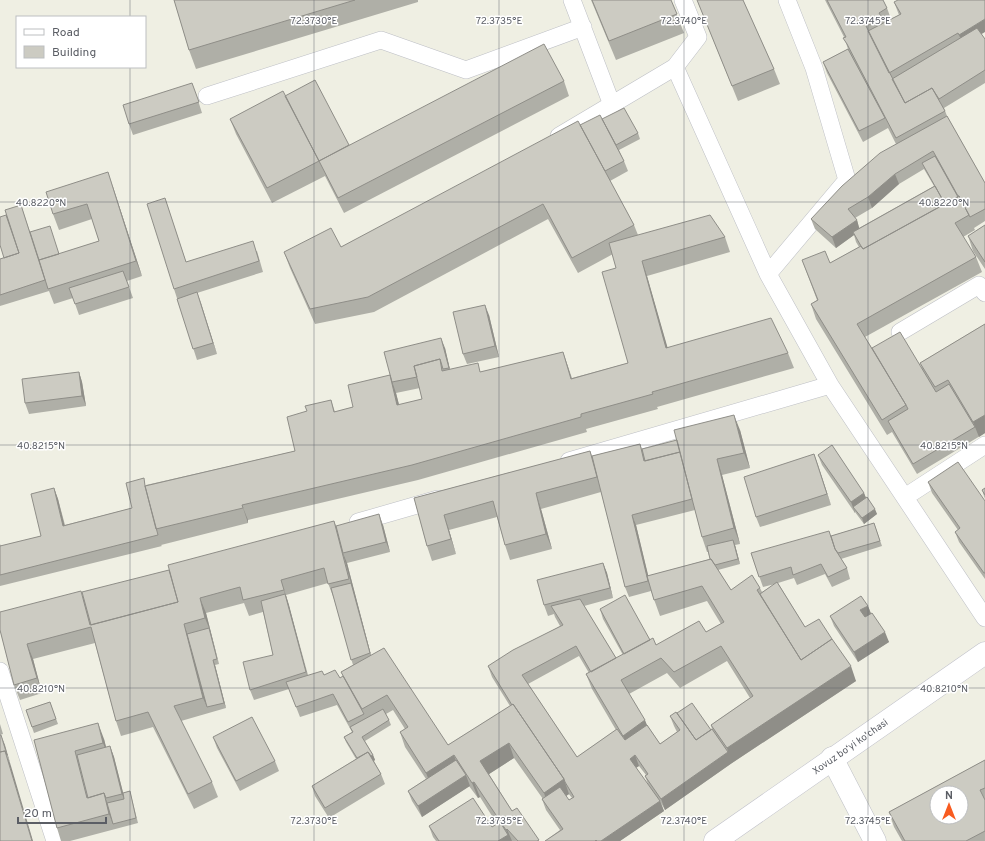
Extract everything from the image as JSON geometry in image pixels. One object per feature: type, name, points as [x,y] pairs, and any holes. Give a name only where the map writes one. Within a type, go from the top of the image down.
[{"type":"main road","name":"Xovuz bo‘yi ko'chasi","points":[[715,841],[832,758],[985,653]]},
{"type":"main road","points":[[832,758],[876,841]]},
{"type":"lane","points":[[572,0],[612,105]]},
{"type":"lane","points":[[544,145],[675,67],[698,37],[683,0]]},
{"type":"lane","points":[[768,274],[847,180],[814,68],[787,0]]},
{"type":"lane","points":[[207,96],[381,40],[466,70],[583,27]]},
{"type":"lane","points":[[675,67],[768,274],[830,385],[985,618]]},
{"type":"lane","points":[[900,332],[979,285],[985,293]]},
{"type":"lane","points":[[556,465],[830,385]]},
{"type":"lane","points":[[905,497],[985,444]]},
{"type":"lane","points":[[343,526],[457,493]]},
{"type":"lane","points":[[0,671],[55,841]]},
{"type":"building","points":[[174,0],[355,0],[189,50]]},
{"type":"building","points":[[592,0],[671,0],[677,14],[609,41]]},
{"type":"building","points":[[697,0],[743,0],[774,69],[732,86]]},
{"type":"building","points":[[827,0],[883,0],[887,8],[879,13],[882,18],[866,26],[905,103],[932,88],[945,111],[896,138],[843,38],[846,37]]},
{"type":"building","points":[[898,0],[985,0],[985,19],[889,73],[868,31],[901,14],[894,2]]},
{"type":"building","points":[[977,28],[985,39],[985,70],[939,99],[932,88],[905,103],[892,79]]},
{"type":"building","points":[[544,44],[564,81],[338,198],[319,161]]},
{"type":"building","points":[[848,49],[885,118],[859,131],[823,62]]},
{"type":"building","points":[[315,80],[349,145],[319,161],[285,96]]},
{"type":"building","points":[[192,83],[199,102],[129,124],[123,105]]},
{"type":"building","points":[[283,91],[319,161],[267,188],[230,119]]},
{"type":"building","points":[[624,108],[638,133],[616,145],[602,119]]},
{"type":"building","points":[[600,115],[624,161],[605,171],[580,125]]},
{"type":"building","points":[[947,116],[985,183],[985,209],[970,217],[933,151],[895,174],[868,197],[848,209],[857,220],[832,237],[811,219],[842,186],[880,153]]},
{"type":"building","points":[[578,121],[634,225],[572,258],[543,204],[368,297],[310,309],[284,252],[331,228],[341,247]]},
{"type":"building","points":[[935,156],[958,197],[945,204],[922,163]]},
{"type":"building","points":[[108,172],[136,261],[48,289],[39,260],[99,241],[87,204],[53,214],[46,192]]},
{"type":"building","points":[[935,186],[945,204],[863,249],[853,232]]},
{"type":"building","points":[[959,196],[969,215],[955,223],[976,257],[857,324],[906,405],[882,420],[811,304],[818,300],[802,260],[825,251],[830,263],[861,246],[863,249]]},
{"type":"building","points":[[165,198],[186,262],[253,241],[259,261],[174,289],[147,204]]},
{"type":"building","points":[[21,205],[45,280],[0,295],[0,259],[19,253],[5,210]]},
{"type":"building","points":[[6,215],[19,253],[4,258],[0,245],[0,217]]},
{"type":"building","points":[[710,215],[725,237],[642,261],[666,348],[771,318],[788,353],[652,392],[653,394],[581,414],[581,417],[412,465],[242,505],[243,508],[156,529],[145,486],[295,451],[287,417],[307,411],[305,406],[331,400],[334,412],[353,407],[348,385],[390,375],[397,405],[422,399],[414,366],[440,359],[442,371],[478,363],[480,372],[563,352],[571,379],[628,363],[602,272],[616,268],[609,243]]},
{"type":"building","points":[[985,225],[985,262],[968,236]]},
{"type":"building","points":[[50,226],[59,254],[39,260],[30,232]]},
{"type":"building","points":[[123,271],[129,287],[75,304],[69,288]]},
{"type":"building","points":[[197,292],[213,343],[193,349],[177,299]]},
{"type":"building","points":[[485,305],[495,346],[463,354],[453,312]]},
{"type":"building","points":[[985,324],[985,415],[973,422],[948,380],[935,387],[920,363]]},
{"type":"building","points":[[900,332],[936,392],[949,384],[975,427],[913,464],[888,421],[908,409],[872,348]]},
{"type":"building","points":[[441,338],[449,368],[443,369],[440,359],[414,366],[417,377],[392,382],[384,352]]},
{"type":"building","points":[[79,372],[82,396],[25,403],[22,379]]},
{"type":"building","points":[[734,415],[744,453],[717,459],[734,528],[702,537],[674,430]]},
{"type":"building","points":[[677,440],[680,452],[645,461],[642,449]]},
{"type":"building","points":[[640,444],[644,461],[680,452],[692,499],[632,515],[648,581],[625,587],[592,456]]},
{"type":"building","points":[[832,445],[864,493],[851,502],[818,455]]},
{"type":"building","points":[[590,451],[597,477],[536,493],[546,534],[505,545],[493,501],[444,515],[451,539],[427,546],[414,498]]},
{"type":"building","points":[[814,454],[827,494],[756,517],[744,477]]},
{"type":"building","points":[[958,462],[985,501],[985,573],[955,532],[960,528],[928,482]]},
{"type":"building","points":[[144,478],[158,535],[0,575],[0,546],[41,536],[31,494],[54,488],[63,526],[132,508],[126,483]]},
{"type":"building","points":[[985,488],[985,495],[982,490]]},
{"type":"building","points":[[867,497],[875,509],[862,518],[853,507]]},
{"type":"building","points":[[379,514],[386,542],[343,553],[336,526]]},
{"type":"building","points":[[334,521],[349,579],[328,584],[324,568],[281,580],[284,590],[243,600],[240,587],[200,598],[205,618],[184,624],[203,698],[174,706],[212,782],[188,794],[148,712],[116,721],[91,627],[27,644],[37,678],[14,685],[0,630],[0,612],[81,591],[90,625],[178,602],[168,565]]},
{"type":"building","points":[[874,523],[880,541],[838,553],[835,549],[831,536]]},
{"type":"building","points":[[829,531],[835,549],[847,568],[828,577],[821,564],[793,575],[791,567],[759,577],[751,553]]},
{"type":"building","points":[[733,540],[738,559],[715,565],[710,559],[707,546]]},
{"type":"building","points":[[711,559],[731,590],[752,575],[760,588],[757,590],[801,660],[832,639],[851,666],[727,748],[711,725],[753,696],[721,646],[674,672],[661,658],[621,680],[645,720],[623,736],[586,674],[653,638],[656,645],[699,621],[706,632],[724,622],[702,586],[654,600],[647,576]]},
{"type":"building","points":[[603,563],[610,588],[544,605],[537,580]]},
{"type":"building","points":[[169,570],[178,602],[91,625],[82,592]]},
{"type":"building","points":[[777,582],[805,627],[819,619],[832,639],[801,660],[760,594]]},
{"type":"building","points":[[351,583],[370,653],[351,660],[331,588]]},
{"type":"building","points":[[285,594],[306,672],[250,690],[243,662],[273,655],[261,601]]},
{"type":"building","points":[[625,595],[650,640],[624,654],[600,609]]},
{"type":"building","points":[[861,596],[868,606],[860,610],[865,617],[872,613],[885,632],[854,652],[830,616]]},
{"type":"building","points":[[580,599],[616,658],[591,672],[576,646],[522,675],[577,757],[617,729],[625,740],[647,725],[660,744],[680,730],[670,716],[676,712],[696,740],[712,729],[728,752],[661,799],[645,776],[648,774],[635,755],[630,759],[660,801],[601,841],[545,841],[563,829],[542,799],[560,787],[569,800],[574,797],[564,779],[513,704],[512,705],[488,666],[513,650],[563,625],[551,606]]},
{"type":"building","points":[[209,628],[217,659],[213,660],[224,703],[207,707],[187,634]]},
{"type":"building","points":[[384,648],[448,745],[513,704],[564,779],[544,793],[509,743],[480,761],[512,811],[517,808],[539,840],[518,841],[507,829],[506,830],[454,755],[426,773],[400,732],[408,727],[387,695],[362,709],[341,672]]},
{"type":"building","points":[[335,670],[340,678],[343,676],[364,714],[348,722],[333,694],[296,707],[286,682],[322,671],[324,675]]},
{"type":"building","points":[[50,702],[56,719],[32,727],[26,710]]},
{"type":"building","points":[[692,703],[711,730],[696,740],[677,713]]},
{"type":"building","points":[[383,709],[389,720],[362,737],[373,755],[371,756],[368,752],[357,758],[344,737],[353,732],[350,727]]},
{"type":"building","points":[[252,717],[275,761],[236,781],[213,737]]},
{"type":"building","points":[[98,723],[103,743],[75,751],[87,798],[104,793],[109,814],[57,828],[34,740]]},
{"type":"building","points":[[0,735],[7,755],[5,751],[0,752]]},
{"type":"building","points":[[110,746],[122,794],[106,798],[104,793],[88,798],[77,755]]},
{"type":"building","points":[[5,751],[32,841],[0,841],[0,752]]},
{"type":"building","points":[[368,752],[381,774],[325,808],[312,786]]},
{"type":"building","points":[[456,760],[466,775],[418,806],[408,791]]},
{"type":"building","points":[[985,760],[985,788],[980,790],[985,800],[985,831],[966,841],[905,841],[889,812],[929,790],[929,825],[969,825],[969,785],[939,785]]},
{"type":"building","points":[[130,791],[136,818],[113,824],[107,803],[124,799],[123,793]]},
{"type":"building","points":[[473,798],[492,827],[500,822],[508,835],[498,841],[439,841],[429,826]]}]
